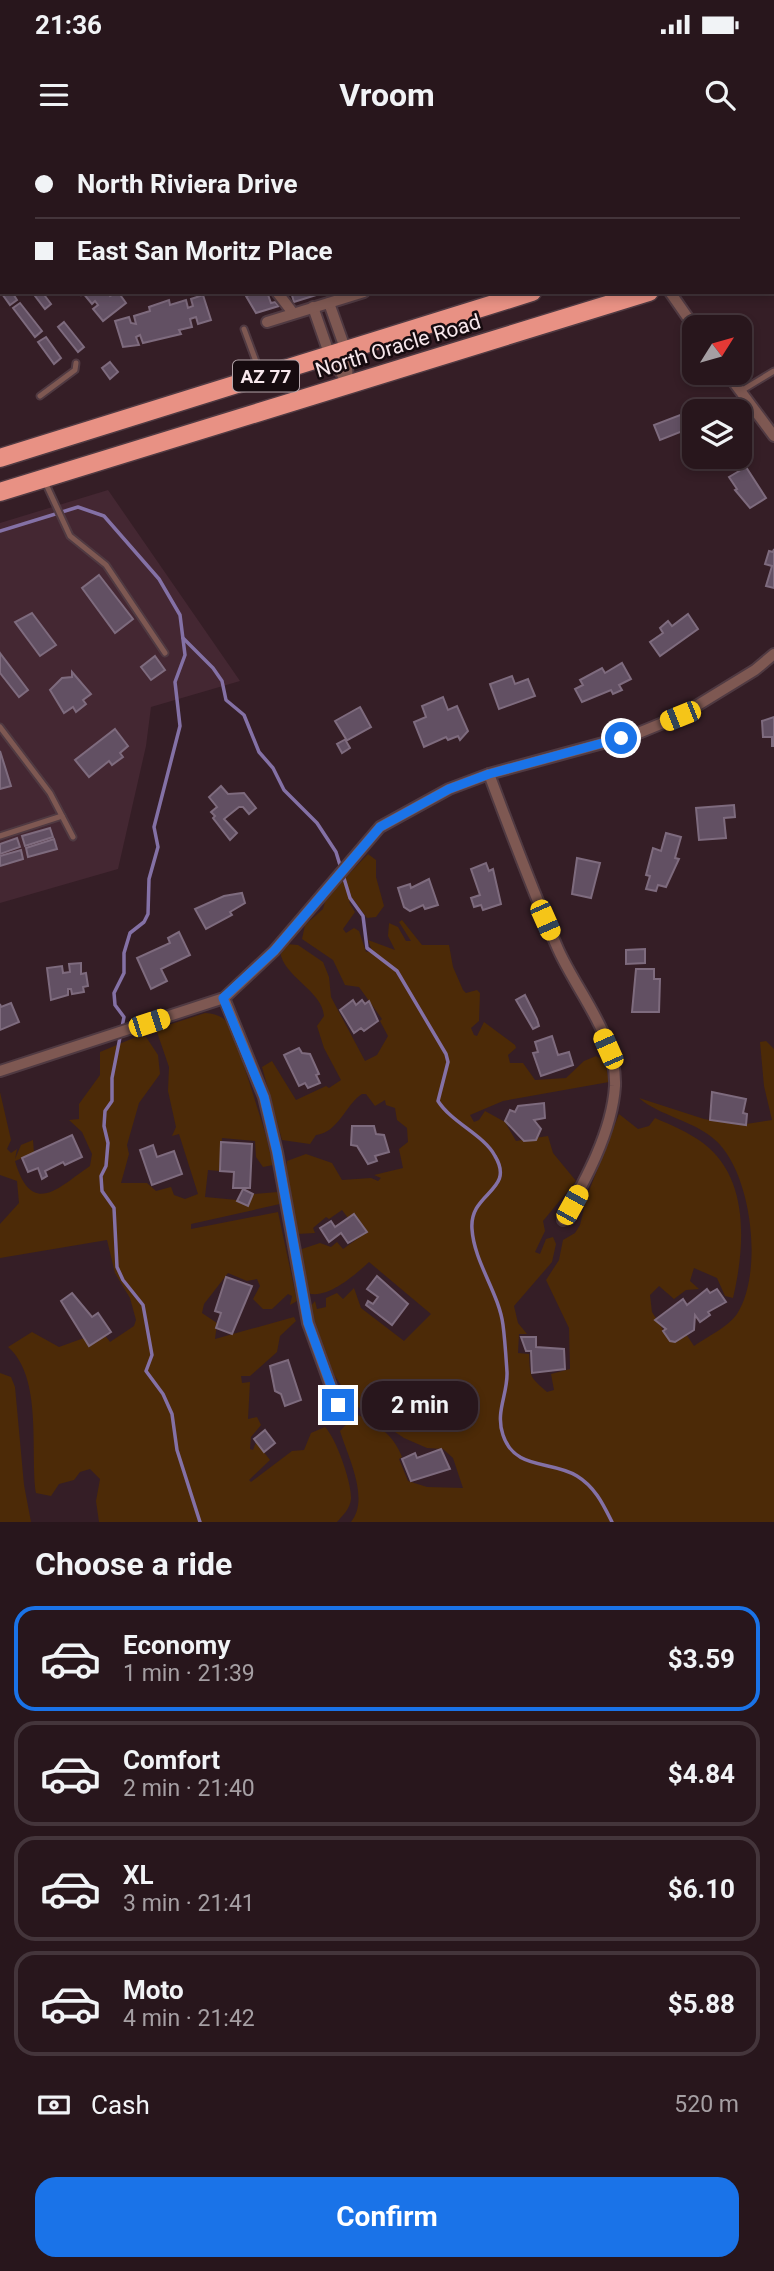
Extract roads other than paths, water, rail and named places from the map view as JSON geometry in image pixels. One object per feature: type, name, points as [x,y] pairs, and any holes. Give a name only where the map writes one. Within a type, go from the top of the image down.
[{"type":"highway","name":"North Oracle Road","points":[[0,458],[526,294]]},
{"type":"highway","name":"North Oracle Road","points":[[0,492],[643,294]]},
{"type":"street","points":[[279,294],[293,313]]},
{"type":"street","points":[[267,322],[355,294]]},
{"type":"street","points":[[671,294],[686,315]]},
{"type":"street","points":[[329,303],[338,354]]},
{"type":"street","points":[[313,307],[338,354],[349,385]]},
{"type":"street","points":[[736,385],[774,436]]},
{"type":"street","points":[[0,1071],[223,998],[274,951],[380,827],[449,789],[489,774],[626,737],[680,716],[755,670],[774,654]]},
{"type":"street","points":[[489,774],[545,920],[590,1008],[613,1067],[615,1084],[608,1122],[580,1189],[563,1220]]},
{"type":"street","points":[[223,998],[264,1097],[277,1152],[308,1323],[338,1405]]},
{"type":"lane","points":[[244,328],[262,378]]},
{"type":"lane","points":[[40,396],[75,370],[76,363]]},
{"type":"lane","points":[[740,391],[774,371]]},
{"type":"lane","points":[[44,479],[70,536],[106,565],[165,653]]},
{"type":"lane","points":[[0,727],[50,793],[73,837]]},
{"type":"lane","points":[[0,836],[62,816]]},
{"type":"waterway","points":[[0,531],[78,507],[104,516],[159,579],[180,615],[185,655],[175,682],[180,726],[154,827],[158,847],[149,879],[148,914],[144,922],[130,933],[124,953],[124,973],[114,993],[115,1005],[124,1017],[112,1078],[112,1101],[105,1111],[104,1126],[108,1143],[106,1166],[101,1176],[102,1191],[114,1208],[117,1267],[123,1280],[143,1305],[152,1355],[146,1371],[163,1394],[172,1414],[177,1450],[200,1522]]},
{"type":"waterway","points":[[183,638],[213,668],[222,681],[226,700],[244,715],[259,752],[273,768],[284,790],[317,823],[336,852],[350,898],[363,916],[367,948],[397,971],[446,1054],[448,1062],[438,1101],[451,1116],[490,1149],[500,1168],[496,1185],[477,1207],[472,1229],[477,1253],[497,1301],[503,1325],[507,1372],[500,1419],[503,1435],[516,1454],[525,1460],[567,1471],[583,1480],[598,1496],[612,1522]]}]
